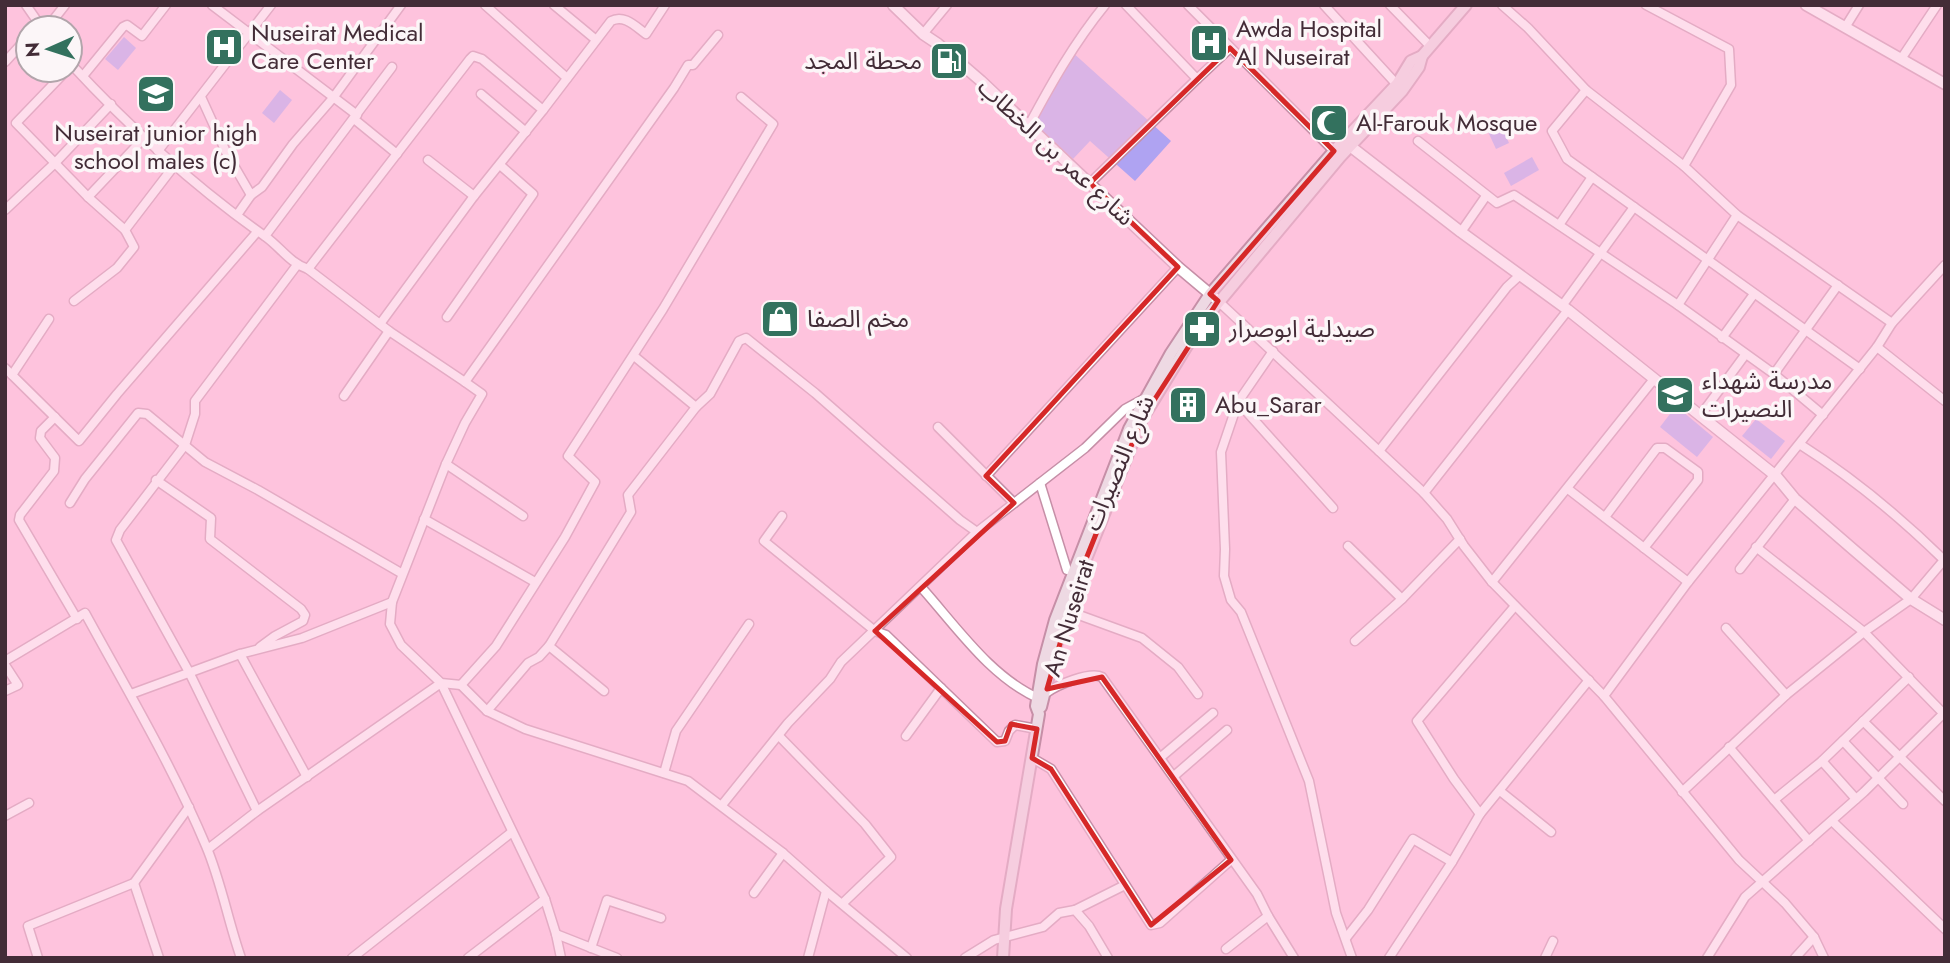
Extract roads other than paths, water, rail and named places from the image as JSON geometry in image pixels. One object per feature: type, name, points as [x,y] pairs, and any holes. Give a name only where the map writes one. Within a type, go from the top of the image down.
[{"type":"main road","points":[[1337,154],[1350,146],[1399,88],[1411,61],[1422,55],[1462,7]]},
{"type":"main road","points":[[1214,297],[1337,154],[1399,88]]},
{"type":"main road","name":"An Nuseirat","points":[[1037,729],[1042,697],[1068,611],[1076,573],[1151,396],[1199,326],[1214,297]]},
{"type":"main road","points":[[1042,697],[1049,639],[1076,573]]},
{"type":"main road","points":[[1003,958],[1003,937],[1037,729]]},
{"type":"street","points":[[84,75],[122,27],[127,25],[142,36],[166,5]]},
{"type":"street","points":[[212,5],[333,98],[397,154]]},
{"type":"street","points":[[158,150],[271,5]]},
{"type":"street","points":[[237,215],[333,98],[401,5]]},
{"type":"street","points":[[485,5],[567,78]]},
{"type":"street","points":[[554,5],[595,39]]},
{"type":"street","points":[[380,324],[474,196],[611,21],[624,19],[646,34],[665,5]]},
{"type":"street","name":"شارع عمر بن الخطاب","points":[[893,5],[923,34],[981,81],[1178,267],[1214,297]]},
{"type":"street","points":[[923,34],[947,5]]},
{"type":"street","points":[[1028,127],[1058,71],[1105,5]]},
{"type":"street","points":[[1126,5],[1197,79]]},
{"type":"street","points":[[1188,5],[1337,154]]},
{"type":"street","points":[[1324,5],[1399,88]]},
{"type":"street","points":[[1390,5],[1430,46]]},
{"type":"street","points":[[1502,5],[1586,90],[1684,166],[1737,215],[1892,323]]},
{"type":"street","points":[[1646,5],[1730,49],[1731,85],[1684,166]]},
{"type":"street","points":[[1806,5],[1945,84]]},
{"type":"street","points":[[1846,26],[1858,5]]},
{"type":"street","points":[[1901,59],[1937,5]]},
{"type":"street","points":[[465,382],[674,89],[688,65],[693,65],[718,35]]},
{"type":"street","points":[[1090,183],[1230,48]]},
{"type":"street","points":[[308,270],[473,56],[482,59],[543,110]]},
{"type":"street","points":[[49,319],[9,371],[79,441],[117,394],[261,234],[392,67]]},
{"type":"street","points":[[84,77],[174,166],[297,265],[308,270],[389,331],[482,394],[446,464],[401,573],[392,602],[390,624],[401,645],[441,683],[545,899],[561,958]]},
{"type":"street","points":[[53,84],[16,123],[88,197],[125,230],[134,247],[117,268],[74,301]]},
{"type":"street","points":[[1586,90],[1552,131],[1567,159],[1860,369]]},
{"type":"street","points":[[481,94],[526,132]]},
{"type":"street","points":[[201,97],[226,152],[251,195]]},
{"type":"street","points":[[461,685],[496,646],[565,537],[596,482],[568,456],[710,233],[773,124],[741,97]]},
{"type":"street","points":[[5,210],[55,163],[111,104]]},
{"type":"street","points":[[88,197],[145,137]]},
{"type":"street","points":[[1418,141],[1497,204],[1514,195],[1678,304],[1774,374],[1823,415]]},
{"type":"street","points":[[1350,146],[1565,308],[1776,476],[1795,499],[1911,598],[1945,620]]},
{"type":"street","points":[[428,160],[474,196]]},
{"type":"street","points":[[447,317],[533,194],[500,165]]},
{"type":"street","points":[[125,230],[174,166]]},
{"type":"street","points":[[1559,225],[1592,177]]},
{"type":"street","points":[[1461,232],[1486,197]]},
{"type":"street","points":[[1423,493],[1565,308],[1634,207]]},
{"type":"street","points":[[1678,304],[1737,215]]},
{"type":"street","points":[[257,811],[189,672],[116,540],[120,530],[156,480],[185,445],[195,401],[297,265]]},
{"type":"street","points":[[1604,696],[1688,582],[1801,445],[1877,347],[1892,323],[1945,265]]},
{"type":"street","points":[[986,476],[1178,267]]},
{"type":"street","points":[[1379,451],[1507,287],[1520,275]]},
{"type":"street","points":[[1774,374],[1838,285]]},
{"type":"street","points":[[1722,338],[1754,294]]},
{"type":"street","points":[[1214,297],[1379,451],[1447,519],[1492,582],[1604,696],[1739,860],[1765,882],[1814,937],[1824,958]]},
{"type":"street","points":[[344,396],[389,331]]},
{"type":"street","points":[[487,710],[528,663],[539,657],[549,646],[631,512],[628,495],[696,407],[710,394],[739,341],[746,338],[815,393],[977,532]]},
{"type":"street","points":[[1877,347],[1945,401]]},
{"type":"street","points":[[1273,351],[1238,402],[1221,452],[1224,576],[1231,600],[1241,612],[1309,781],[1336,912],[1352,958]]},
{"type":"street","points":[[1700,416],[1745,355]]},
{"type":"street","points":[[634,356],[696,407]]},
{"type":"street","points":[[1492,582],[1654,379]]},
{"type":"street","points":[[722,805],[788,723],[830,679],[841,662],[977,532],[1084,448],[1125,409],[1151,396]]},
{"type":"street","points":[[1238,402],[1333,508]]},
{"type":"street","points":[[70,503],[85,479],[138,412],[148,414],[205,462],[258,489],[401,573]]},
{"type":"street","points":[[55,417],[41,431],[40,438],[55,458],[54,471],[19,520],[77,619]]},
{"type":"street","points":[[938,427],[1014,503]]},
{"type":"street","points":[[1682,792],[1786,695],[1911,598],[1944,561],[1914,530],[1880,502],[1801,445]]},
{"type":"street","points":[[1605,517],[1657,448],[1665,448],[1698,472],[1698,480],[1644,548]]},
{"type":"street","points":[[446,464],[523,516]]},
{"type":"street","points":[[156,480],[211,518],[210,539],[301,609],[305,615],[303,621],[258,649]]},
{"type":"street","points":[[1040,483],[1067,570],[1076,573]]},
{"type":"street","points":[[1568,489],[1688,582]]},
{"type":"street","points":[[1740,569],[1795,499]]},
{"type":"street","points":[[782,516],[764,541],[875,631],[886,635],[997,742],[1004,741],[1015,725],[1037,729]]},
{"type":"street","points":[[424,519],[535,582]]},
{"type":"street","points":[[1355,641],[1402,599],[1460,539]]},
{"type":"street","points":[[1348,546],[1402,599]]},
{"type":"street","points":[[1707,958],[1745,897],[1878,779],[1944,712],[1864,632],[1756,547]]},
{"type":"street","points":[[921,587],[966,641],[1020,689],[1042,697],[1055,686],[1098,674],[1102,677],[1257,894],[1294,958]]},
{"type":"street","points":[[131,694],[240,654],[302,638],[392,602]]},
{"type":"street","points":[[1480,814],[1417,721],[1515,606]]},
{"type":"street","points":[[1068,611],[1142,638],[1178,667],[1198,694]]},
{"type":"street","points":[[5,691],[18,685],[5,663],[85,613],[131,694],[189,807],[208,849],[242,958]]},
{"type":"street","points":[[664,773],[676,731],[749,624]]},
{"type":"street","points":[[1726,628],[1786,695]]},
{"type":"street","points":[[549,646],[604,691]]},
{"type":"street","points":[[240,654],[307,777]]},
{"type":"street","points":[[1774,800],[1822,761],[1909,677]]},
{"type":"street","points":[[1390,958],[1480,814],[1589,680]]},
{"type":"street","points":[[208,849],[257,811],[441,683],[461,685],[487,710],[525,729],[688,781],[783,853],[907,958]]},
{"type":"street","points":[[906,736],[941,688]]},
{"type":"street","points":[[1161,757],[1213,713]]},
{"type":"street","points":[[1863,721],[1945,800]]},
{"type":"street","points":[[1174,776],[1227,730]]},
{"type":"street","points":[[779,736],[865,824],[891,857],[843,903]]},
{"type":"street","points":[[1843,741],[1903,804]]},
{"type":"street","points":[[1729,747],[1809,841]]},
{"type":"street","points":[[1032,758],[1051,769],[1151,925],[1160,923],[1231,860]]},
{"type":"street","points":[[1822,761],[1856,799]]},
{"type":"street","points":[[1500,791],[1551,832]]},
{"type":"street","points":[[5,816],[29,803]]},
{"type":"street","points":[[38,958],[28,926],[134,883],[189,807]]},
{"type":"street","points":[[1832,821],[1945,929]]},
{"type":"street","points":[[352,958],[512,832]]},
{"type":"street","points":[[1346,938],[1368,910],[1413,839],[1452,862]]},
{"type":"street","points":[[754,893],[783,853]]},
{"type":"street","points":[[134,883],[159,958]]},
{"type":"street","points":[[965,958],[993,940],[1043,927],[1059,914],[1075,910],[1125,885]]},
{"type":"street","points":[[808,958],[826,891]]},
{"type":"street","points":[[468,958],[545,899]]},
{"type":"street","points":[[591,948],[607,900],[661,918]]},
{"type":"street","points":[[1075,910],[1089,926],[1108,958]]},
{"type":"street","points":[[1226,949],[1268,916]]},
{"type":"street","points":[[556,934],[617,958]]},
{"type":"street","points":[[1795,958],[1814,937]]},
{"type":"street","points":[[1545,958],[1553,940]]},
{"type":"place","name":"Awda Hospital Al Nuseirat","points":[[1209,43]]},
{"type":"place","name":"Nuseirat Medical Care Center","points":[[224,47]]},
{"type":"place","name":"محطة المجد","points":[[949,61]]},
{"type":"place","name":"Nuseirat junior high school males (c)","points":[[156,94]]},
{"type":"place","name":"Al-Farouk Mosque","points":[[1329,123]]},
{"type":"place","name":"مخم الصفا","points":[[780,319]]},
{"type":"place","name":"صيدلية ابوصرار","points":[[1202,329]]},
{"type":"place","name":"مدرسة شهداء النصيرات","points":[[1675,395]]},
{"type":"place","name":"Abu_Sarar","points":[[1188,405]]}]
